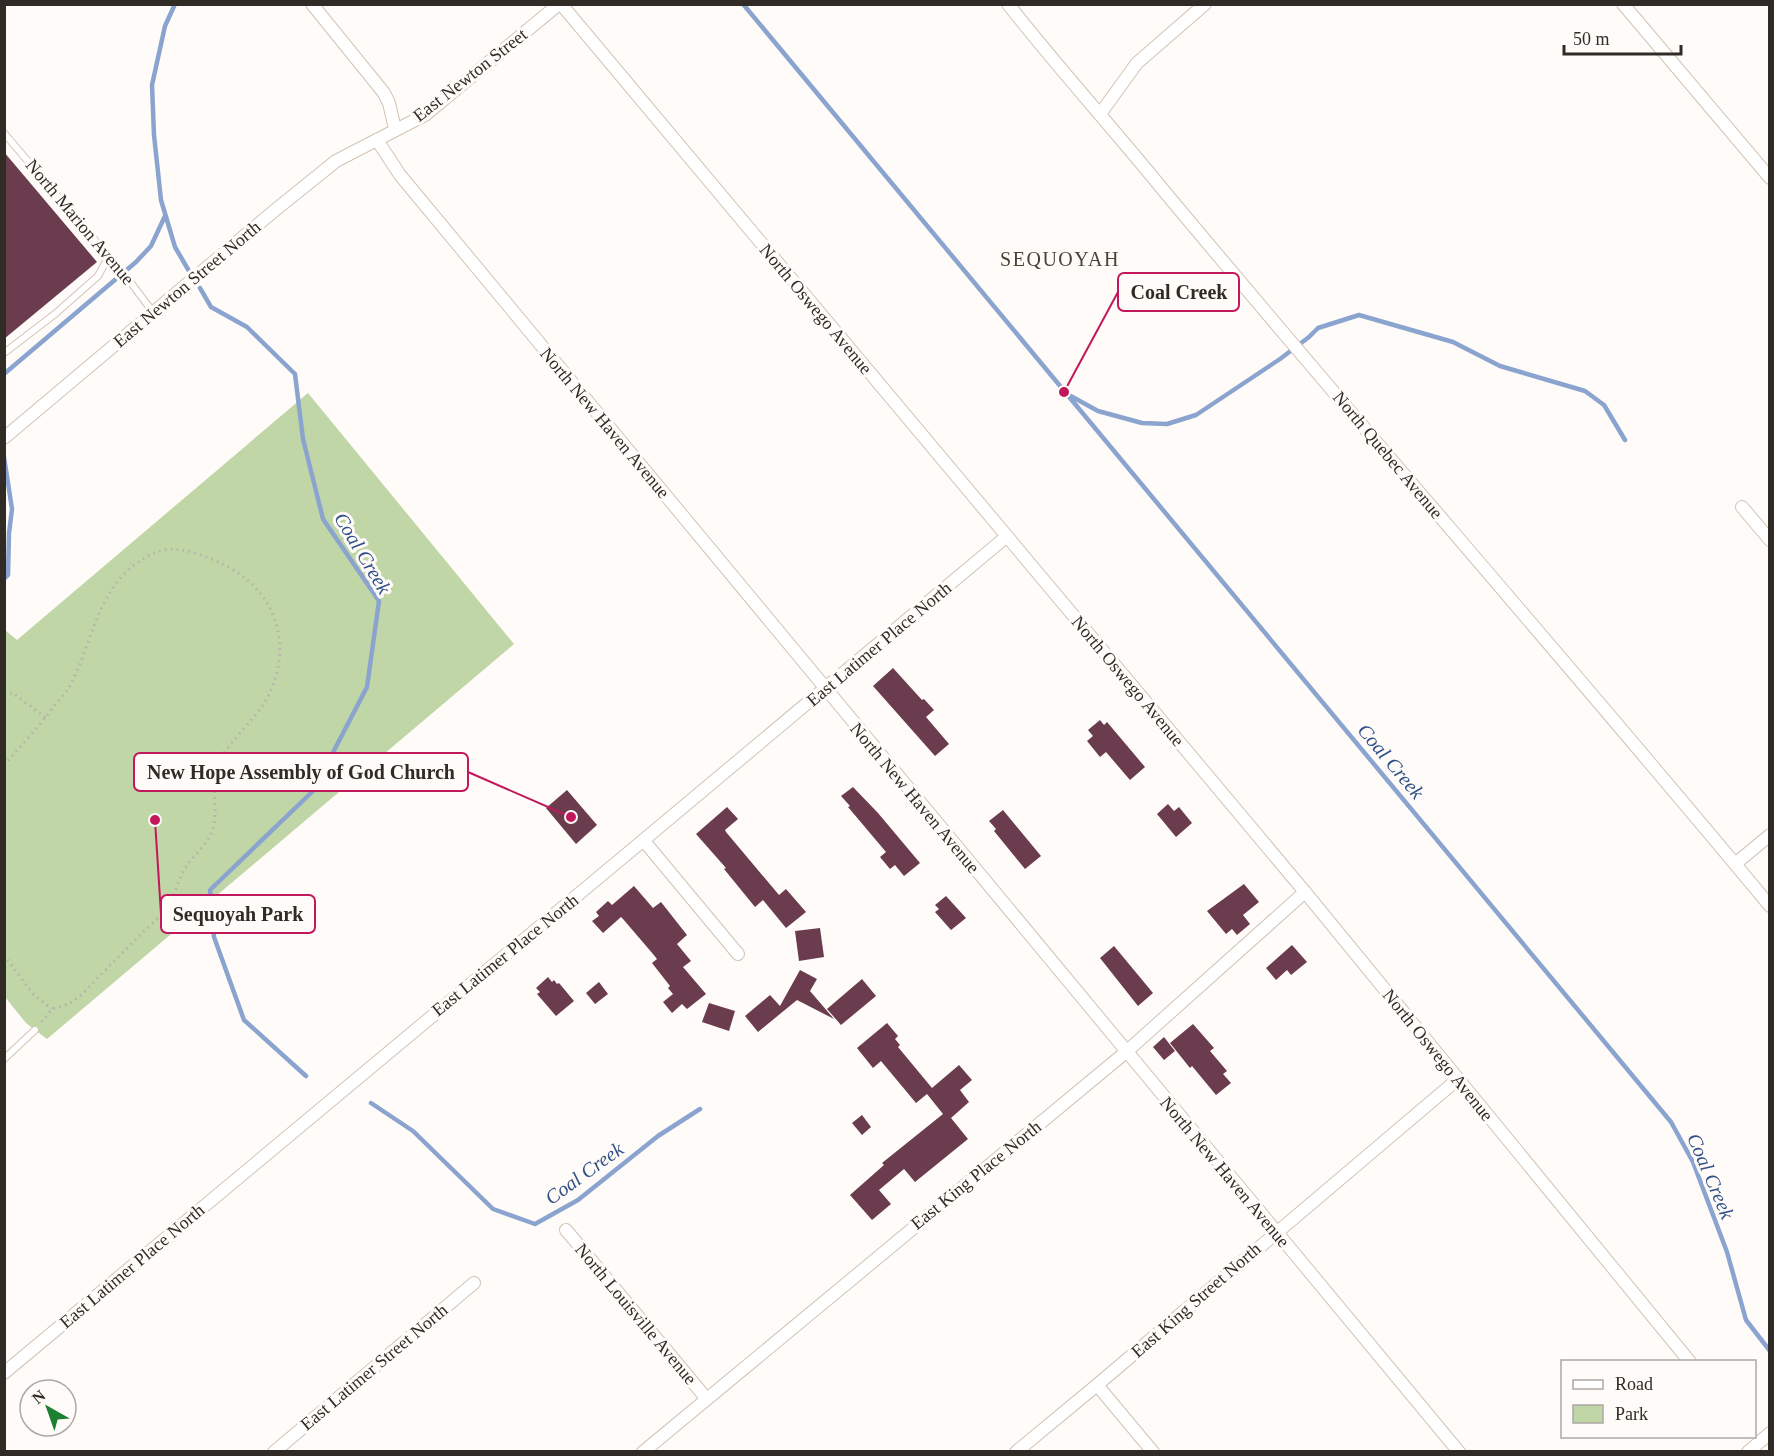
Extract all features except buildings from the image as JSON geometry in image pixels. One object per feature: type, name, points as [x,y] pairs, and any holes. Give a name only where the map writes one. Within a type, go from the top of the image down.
[{"type":"street","points":[[312,4],[384,93],[389,103],[395,129]]},
{"type":"street","name":"East Newton Street","points":[[377,140],[425,115],[560,4]]},
{"type":"street","name":"North Oswego Avenue","points":[[560,4],[1305,892],[1688,1360]]},
{"type":"street","name":"North Quebec Avenue","points":[[1008,4],[1043,49],[1263,310],[1770,906]]},
{"type":"street","points":[[1100,114],[1137,63],[1205,4]]},
{"type":"street","points":[[1623,4],[1770,178]]},
{"type":"street","name":"East Newton Street North","points":[[4,438],[336,161],[377,140]]},
{"type":"street","name":"North New Haven Avenue","points":[[377,140],[400,175],[1459,1452]]},
{"type":"street","points":[[1742,507],[1770,540]]},
{"type":"street","name":"East Latimer Place North","points":[[4,1373],[1006,537]]},
{"type":"street","points":[[1735,864],[1770,835]]},
{"type":"street","points":[[644,841],[738,954]]},
{"type":"street","name":"East King Place North","points":[[643,1452],[1126,1052],[1305,892]]},
{"type":"street","name":"East King Street North","points":[[1016,1452],[1458,1079]]},
{"type":"street","name":"North Louisville Avenue","points":[[566,1230],[706,1398]]},
{"type":"street","name":"East Latimer Street North","points":[[274,1452],[474,1283]]},
{"type":"street","points":[[1097,1385],[1153,1452]]},
{"type":"street","points":[[1755,1446],[1770,1433]]},
{"type":"lane","name":"North Marion Avenue","points":[[4,133],[117,265],[153,313]]},
{"type":"lane","points":[[4,353],[55,314],[98,276],[109,256]]},
{"type":"lane","points":[[4,1059],[35,1030]]},
{"type":"path","points":[[4,765],[46,718],[67,690],[83,658],[108,594],[131,567],[150,554],[166,548],[185,549],[219,562],[254,585],[264,598],[280,635],[278,672],[264,702],[219,763],[214,783],[215,820],[212,833],[186,867],[165,910],[81,995],[69,1004],[52,1009],[35,1030]]},
{"type":"path","points":[[4,693],[13,693],[46,718]]},
{"type":"path","points":[[4,955],[33,994],[52,1009]]},
{"type":"green space","points":[[308,393],[514,644],[47,1039],[26,1023],[5,997],[5,630],[17,640]]},
{"type":"waterway","name":"Coal Creek","points":[[175,4],[165,26],[152,85],[154,135],[161,200],[175,247],[189,271]]},
{"type":"waterway","name":"Coal Creek","points":[[743,4],[1671,1122],[1693,1162],[1727,1252],[1746,1320],[1770,1351]]},
{"type":"waterway","points":[[4,374],[136,262],[151,246],[165,216]]},
{"type":"waterway","name":"Coal Creek","points":[[200,288],[211,307],[247,327],[295,374],[303,439],[323,519],[379,601],[367,687],[313,791],[210,890],[214,937],[244,1020],[306,1076]]},
{"type":"waterway","points":[[1067,394],[1098,411],[1142,423],[1167,424],[1196,415],[1280,359],[1318,328],[1359,315],[1453,342],[1500,366],[1585,391],[1604,405],[1625,440]]},
{"type":"waterway","points":[[4,457],[12,509],[8,575],[4,579]]},
{"type":"waterway","name":"Coal Creek","points":[[371,1103],[413,1131],[493,1209],[535,1224],[578,1200],[658,1136],[700,1109]]},
{"type":"place","name":"Coal Creek","points":[[1064,392]]},
{"type":"place","name":"New Hope Assembly of God Church","points":[[571,817]]},
{"type":"place","name":"Sequoyah Park","points":[[155,820]]},
{"type":"district","name":"SEQUOYAH","points":[[1060,259]]}]
